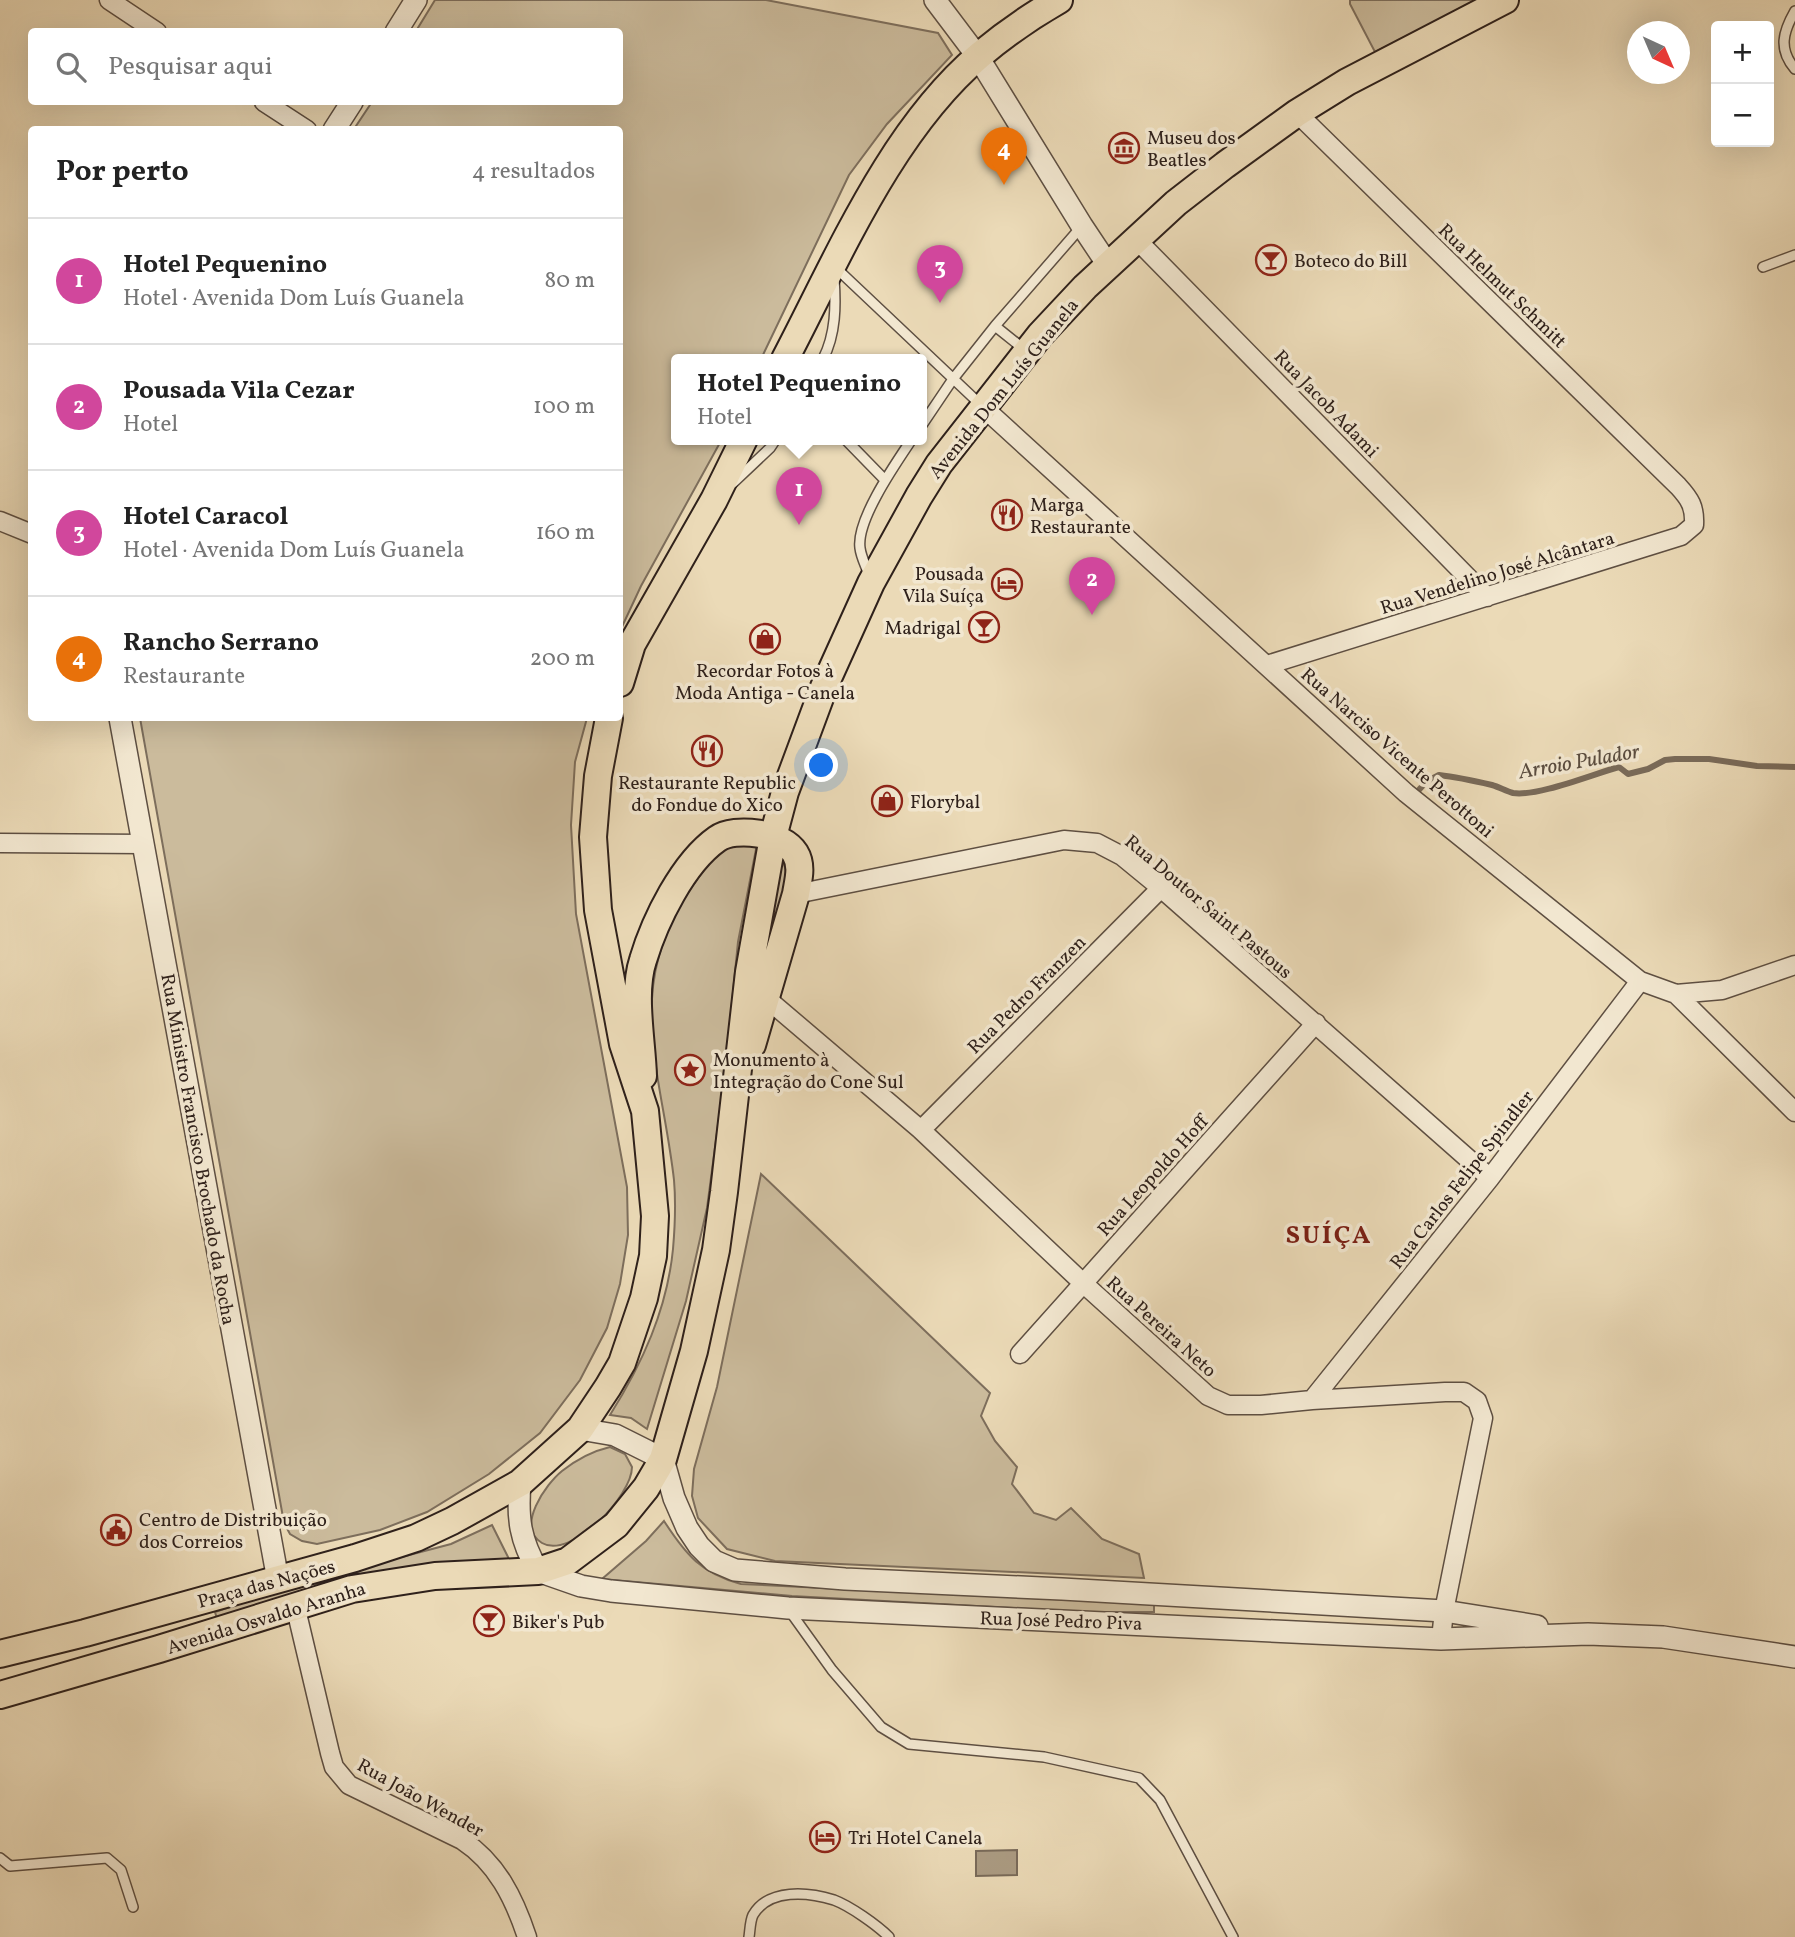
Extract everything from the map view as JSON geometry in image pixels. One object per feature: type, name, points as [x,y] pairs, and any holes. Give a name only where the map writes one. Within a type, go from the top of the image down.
[{"type":"main road","points":[[788,354],[867,201],[911,132],[978,57],[1020,24],[1059,0]]},
{"type":"main road","name":"Avenida Dom Luís Guanela","points":[[538,1571],[568,1561],[616,1525],[646,1488],[663,1459],[694,1351],[716,1250],[749,972],[773,837],[785,792],[824,687],[871,583],[939,464],[1027,351],[1066,306],[1136,239],[1225,165],[1297,113],[1347,82],[1505,0]]},
{"type":"main road","points":[[623,672],[632,644],[714,500],[741,445]]},
{"type":"main road","points":[[608,721],[598,776],[593,837],[598,910],[623,1044],[645,1111]]},
{"type":"main road","points":[[520,1483],[580,1429],[622,1363],[635,1331],[653,1256],[655,1216],[638,990],[642,962],[657,921],[678,884],[698,858],[719,838],[737,832],[773,837],[787,843],[796,854],[800,870],[796,894],[736,1097]]},
{"type":"main road","name":"Praça das Nações","points":[[0,1654],[278,1580],[416,1538],[520,1483]]},
{"type":"main road","name":"Avenida Osvaldo Aranha","points":[[0,1695],[352,1589],[397,1580],[538,1571]]},
{"type":"main road","points":[[0,1670],[85,1633]]},
{"type":"street","points":[[109,0],[151,28]]},
{"type":"street","points":[[398,28],[416,0]]},
{"type":"street","points":[[935,0],[978,57],[1108,265]]},
{"type":"street","points":[[269,105],[301,126]]},
{"type":"street","points":[[337,126],[350,105]]},
{"type":"street","name":"Rua Helmut Schmitt","points":[[1297,113],[1678,486]]},
{"type":"street","name":"Rua Jacob Adami","points":[[1136,239],[1488,597]]},
{"type":"street","name":"Rua Narciso Vicente Perottoni","points":[[984,408],[1406,793],[1640,981],[1676,994],[1795,1112]]},
{"type":"street","name":"Rua Vendelino José Alcântara","points":[[1267,665],[1681,536],[1694,525],[1695,511],[1690,499],[1678,486]]},
{"type":"street","points":[[0,521],[28,532]]},
{"type":"street","name":"Rua Ministro Francisco Brochado da Rocha","points":[[121,721],[278,1580]]},
{"type":"street","name":"Rua Doutor Saint Pastous","points":[[796,894],[1064,841],[1097,844],[1122,856],[1161,888],[1490,1178]]},
{"type":"street","points":[[0,843],[144,844]]},
{"type":"street","name":"Rua Pedro Franzen","points":[[921,1130],[1161,888]]},
{"type":"street","points":[[1676,994],[1722,990],[1795,965]]},
{"type":"street","name":"Rua Carlos Felipe Spindler","points":[[1312,1400],[1490,1178],[1640,981]]},
{"type":"street","name":"Rua Pereira Neto","points":[[766,998],[921,1130],[1084,1284],[1208,1396],[1228,1405],[1261,1405],[1464,1392],[1477,1401],[1483,1418],[1479,1446],[1444,1611],[1441,1639]]},
{"type":"street","name":"Rua Leopoldo Hoff","points":[[1020,1354],[1316,1023]]},
{"type":"street","points":[[580,1429],[615,1435],[663,1459]]},
{"type":"street","name":"Rua José Pedro Piva","points":[[663,1459],[674,1498],[687,1528],[699,1546],[714,1561],[735,1570],[808,1577],[1076,1589],[1444,1611],[1588,1634]]},
{"type":"street","points":[[520,1483],[519,1517],[522,1536],[538,1571]]},
{"type":"street","name":"Rua José Pedro Piva","points":[[538,1571],[581,1586],[611,1591],[788,1608],[1441,1639],[1588,1634],[1663,1637],[1794,1655]]},
{"type":"street","name":"Rua João Wender","points":[[295,1605],[334,1767],[349,1785],[365,1795],[462,1840],[477,1850],[494,1867],[509,1892],[527,1937]]},
{"type":"lane","points":[[1795,11],[1782,43],[1786,59],[1795,69]]},
{"type":"lane","points":[[927,418],[953,379],[995,326],[1082,226]]},
{"type":"lane","points":[[1763,267],[1795,255]]},
{"type":"lane","points":[[826,354],[836,311],[834,265]]},
{"type":"lane","points":[[834,265],[927,354]]},
{"type":"lane","points":[[995,326],[1027,351]]},
{"type":"lane","points":[[927,354],[984,408]]},
{"type":"lane","points":[[714,500],[772,445]]},
{"type":"lane","points":[[851,445],[885,480]]},
{"type":"lane","points":[[871,583],[860,547],[861,530],[885,480],[908,445]]},
{"type":"lane","points":[[788,1608],[832,1670],[881,1727],[909,1744],[1044,1758],[1139,1778],[1160,1800],[1233,1937]]},
{"type":"lane","points":[[0,1858],[10,1866],[107,1858],[121,1870],[133,1907]]},
{"type":"lane","points":[[749,1937],[753,1915],[773,1896],[796,1894],[835,1901],[879,1927],[889,1937]]},
{"type":"shaded area","points":[[435,0],[766,0],[938,33],[952,55],[887,124],[849,175],[763,354],[671,354],[671,445],[719,445],[641,586],[623,625],[623,126],[356,126],[370,105],[623,105],[623,28],[418,28]]},
{"type":"shaded area","points":[[1350,0],[1478,0],[1375,52]]},
{"type":"shaded area","points":[[141,721],[586,721],[575,762],[571,825],[576,914],[627,1187],[628,1235],[620,1284],[607,1328],[580,1380],[540,1433],[489,1474],[427,1512],[380,1530],[317,1544],[302,1541],[290,1534],[284,1523]]},
{"type":"shaded area","points":[[757,844],[738,942],[725,1072],[707,1208],[686,1301],[647,1429],[631,1418],[610,1415],[642,1356],[659,1315],[673,1249],[674,1180],[652,1031],[652,996],[658,961],[670,925],[708,865],[731,846]]},
{"type":"shaded area","points":[[780,859],[785,866],[785,886],[765,937]]},
{"type":"shaded area","points":[[761,1174],[990,1393],[981,1416],[995,1441],[1017,1467],[1012,1484],[1034,1513],[1056,1520],[1071,1508],[1102,1539],[1139,1554],[1144,1578],[775,1561],[727,1549],[698,1518],[692,1496],[694,1469],[717,1387]]},
{"type":"shaded area","points":[[610,1447],[625,1454],[632,1467],[622,1494],[598,1522],[583,1534],[554,1546],[542,1543],[534,1536],[532,1517],[548,1485],[573,1463]]},
{"type":"shaded area","points":[[664,1521],[696,1561],[715,1574],[741,1584],[1154,1604],[1154,1612],[1085,1612],[792,1596],[602,1579],[646,1541]]},
{"type":"shaded area","points":[[492,1525],[511,1563],[217,1619],[215,1612],[299,1584],[451,1544]]},
{"type":"shaded area","points":[[1017,1850],[1017,1875],[976,1876],[976,1851]]},
{"type":"waterway","name":"Arroio Pulador","points":[[1417,792],[1426,782],[1439,775],[1492,785],[1513,793],[1536,792],[1619,767],[1628,774],[1675,759],[1709,759],[1757,766],[1795,767]]},
{"type":"place","name":"Museu dos Beatles","points":[[1124,148]]},
{"type":"place","name":"Rancho Serrano","points":[[1004,185]]},
{"type":"place","name":"Boteco do Bill","points":[[1271,260]]},
{"type":"place","name":"Hotel Caracol","points":[[940,303]]},
{"type":"place","name":"Marga Restaurante","points":[[1007,515]]},
{"type":"place","name":"Hotel Pequenino","points":[[799,525]]},
{"type":"place","name":"Pousada Vila Suíça","points":[[1007,584]]},
{"type":"place","name":"Pousada Vila Cezar","points":[[1092,615]]},
{"type":"place","name":"Madrigal","points":[[984,627]]},
{"type":"place","name":"Recordar Fotos à Moda Antiga - Canela","points":[[765,639]]},
{"type":"place","name":"Restaurante Republic do Fondue do Xico","points":[[707,751]]},
{"type":"place","name":"Florybal","points":[[887,801]]},
{"type":"place","name":"Monumento à Integração do Cone Sul","points":[[690,1070]]},
{"type":"place","name":"Centro de Distribuição dos Correios","points":[[116,1530]]},
{"type":"place","name":"Biker's Pub","points":[[489,1621]]},
{"type":"place","name":"Tri Hotel Canela","points":[[825,1837]]},
{"type":"district","name":"SUÍÇA","points":[[1329,1234]]}]
